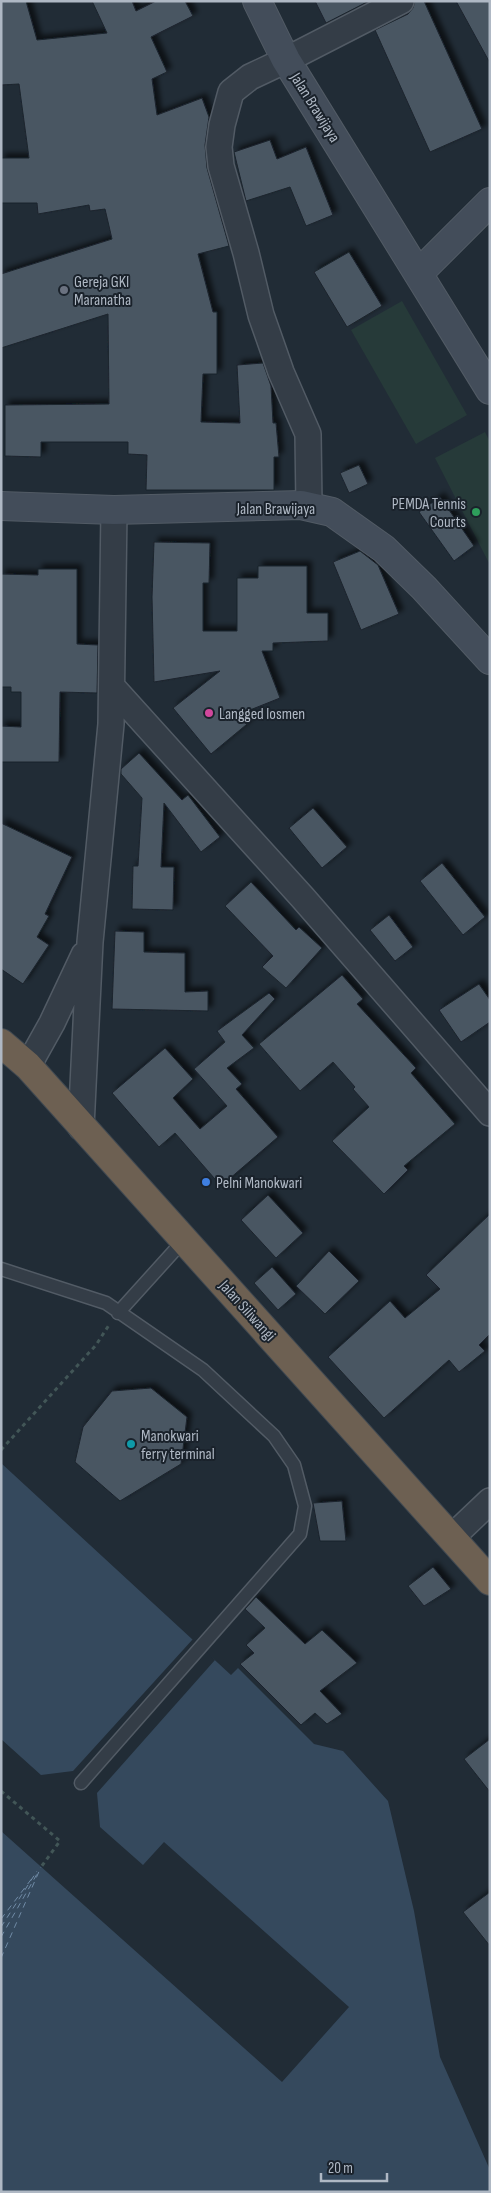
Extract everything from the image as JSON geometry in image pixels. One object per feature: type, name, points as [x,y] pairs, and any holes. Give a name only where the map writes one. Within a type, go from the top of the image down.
[{"type":"highway","name":"Jalan Siliwangi","points":[[1,1043],[28,1066],[490,1582]]},
{"type":"street","name":"Jalan Brawijaya","points":[[256,1],[286,60],[490,390]]},
{"type":"street","points":[[309,505],[308,434],[261,315],[246,253],[221,166],[219,147],[222,125],[231,92],[250,77],[401,1]]},
{"type":"street","points":[[419,273],[490,202]]},
{"type":"street","name":"Jalan Brawijaya","points":[[1,506],[114,510],[309,505],[332,512],[384,549],[424,588],[490,660]]},
{"type":"street","points":[[81,1127],[90,942],[104,810],[113,688],[114,510]]},
{"type":"street","points":[[113,688],[304,898],[490,1113]]},
{"type":"street","points":[[28,1066],[52,1023],[90,942]]},
{"type":"street","points":[[451,1538],[490,1501]]},
{"type":"lane","points":[[118,1312],[184,1240]]},
{"type":"lane","points":[[1,1269],[106,1304],[204,1370],[274,1436],[294,1465],[305,1506],[300,1534],[81,1783]]},
{"type":"path","points":[[1,1450],[96,1345],[118,1312]]},
{"type":"path","points":[[1,1791],[60,1841],[40,1867]]},
{"type":"green space","points":[[402,301],[467,415],[416,444],[351,330]]},
{"type":"green space","name":"PEMDA Tennis Courts","points":[[485,432],[490,442],[490,565],[435,458]]},
{"type":"water","points":[[1,1463],[231,1675],[238,1668],[314,1744],[343,1751],[388,1801],[414,1911],[440,2057],[490,2170],[490,2192],[1,2192]]},
{"type":"pier","points":[[193,1639],[215,1660],[97,1793],[100,1827],[143,1865],[164,1842],[349,2007],[282,2082],[1,1831],[1,1739],[41,1775],[73,1771]]},
{"type":"building","points":[[1,1],[26,1],[37,40],[107,33],[92,1],[132,1],[136,11],[156,1],[185,1],[193,16],[151,37],[167,72],[152,79],[157,115],[202,98],[209,117],[205,145],[207,168],[229,246],[198,254],[213,312],[217,312],[217,374],[203,374],[201,422],[240,423],[237,365],[263,363],[271,386],[273,423],[276,423],[279,457],[274,457],[274,490],[146,490],[147,455],[128,454],[128,442],[41,442],[41,457],[5,456],[5,405],[109,404],[108,314],[1,348],[1,274],[112,239],[105,209],[90,211],[89,205],[38,214],[37,203],[1,203],[1,158],[29,158],[19,84],[1,85]]},
{"type":"building","points":[[315,1],[369,1],[326,23]]},
{"type":"building","points":[[415,1],[424,1],[482,129],[430,152],[375,30],[408,14],[413,8]]},
{"type":"building","points":[[456,1],[490,1],[490,63]]},
{"type":"building","points":[[270,140],[277,159],[306,147],[333,215],[306,226],[290,187],[246,201],[234,152]]},
{"type":"building","points":[[349,252],[382,306],[347,327],[314,272]]},
{"type":"building","points":[[359,465],[368,484],[349,493],[340,473]]},
{"type":"building","points":[[440,497],[474,546],[454,561],[419,512]]},
{"type":"building","points":[[154,542],[210,543],[209,583],[203,583],[203,631],[237,631],[237,578],[258,578],[258,566],[307,566],[307,613],[328,613],[328,641],[273,643],[273,651],[262,651],[280,698],[245,712],[252,720],[211,754],[173,708],[220,671],[154,682],[152,597]]},
{"type":"building","points":[[360,551],[378,565],[399,614],[361,630],[333,562]]},
{"type":"building","points":[[38,569],[77,569],[77,644],[98,645],[97,693],[60,692],[59,762],[1,762],[1,726],[21,727],[21,692],[11,692],[11,687],[1,687],[1,574],[38,575]]},
{"type":"building","points":[[139,753],[182,800],[188,795],[220,837],[201,852],[164,803],[161,867],[174,867],[173,910],[132,909],[133,866],[138,866],[142,798],[121,774],[121,769]]},
{"type":"building","points":[[313,808],[347,847],[322,868],[289,828]]},
{"type":"building","points":[[1,823],[72,857],[45,914],[49,916],[37,937],[49,945],[23,984],[1,969]]},
{"type":"building","points":[[442,863],[485,917],[463,935],[420,881]]},
{"type":"building","points":[[251,882],[296,930],[299,927],[322,948],[286,988],[262,967],[273,956],[225,906]]},
{"type":"building","points":[[389,915],[413,947],[395,961],[370,930]]},
{"type":"building","points":[[115,931],[144,932],[144,952],[185,953],[185,992],[208,991],[208,1011],[112,1009]]},
{"type":"building","points":[[342,975],[363,999],[357,1004],[416,1068],[411,1073],[455,1124],[404,1166],[408,1170],[384,1194],[332,1141],[369,1107],[353,1089],[355,1087],[333,1062],[300,1091],[259,1044]]},
{"type":"building","points":[[479,984],[490,1000],[490,1022],[461,1042],[439,1010]]},
{"type":"building","points":[[269,993],[275,999],[242,1035],[254,1048],[227,1068],[242,1084],[236,1089],[278,1137],[221,1186],[175,1133],[159,1147],[112,1093],[165,1048],[193,1079],[173,1098],[200,1129],[227,1106],[194,1069],[225,1042],[217,1031]]},
{"type":"building","points":[[268,1195],[303,1233],[276,1258],[241,1220]]},
{"type":"building","points":[[490,1214],[490,1334],[479,1345],[485,1351],[459,1372],[449,1360],[384,1418],[328,1357],[390,1301],[405,1318],[440,1289],[426,1275]]},
{"type":"building","points":[[329,1251],[359,1281],[325,1314],[296,1286]]},
{"type":"building","points":[[272,1267],[296,1294],[278,1310],[254,1283]]},
{"type":"building","name":"Manokwari ferry terminal","points":[[151,1388],[187,1417],[181,1464],[120,1501],[75,1462],[83,1427],[112,1391]]},
{"type":"building","points":[[342,1501],[346,1541],[320,1541],[313,1503]]},
{"type":"building","points":[[433,1567],[451,1589],[424,1606],[408,1586]]},
{"type":"building","points":[[256,1597],[305,1644],[322,1630],[357,1663],[320,1691],[342,1714],[327,1724],[315,1713],[301,1725],[240,1664],[254,1653],[246,1645],[265,1628],[245,1609]]},
{"type":"building","points":[[490,1739],[490,1792],[464,1759]]},
{"type":"building","points":[[490,1892],[490,1946],[463,1912]]},
{"type":"ferry route","points":[[1,1958],[41,1867]]},
{"type":"ferry route","points":[[1,1927],[37,1871]]},
{"type":"ferry route","points":[[1,1937],[37,1874]]},
{"type":"ferry route","points":[[1,1919],[33,1877]]},
{"type":"place","name":"Gereja GKI Maranatha","points":[[64,290]]},
{"type":"place","name":"PEMDA Tennis Courts","points":[[476,512]]},
{"type":"place","name":"Langged losmen","points":[[209,713]]},
{"type":"place","name":"Pelni Manokwari","points":[[206,1182]]},
{"type":"place","name":"Manokwari ferry terminal","points":[[131,1444]]}]
